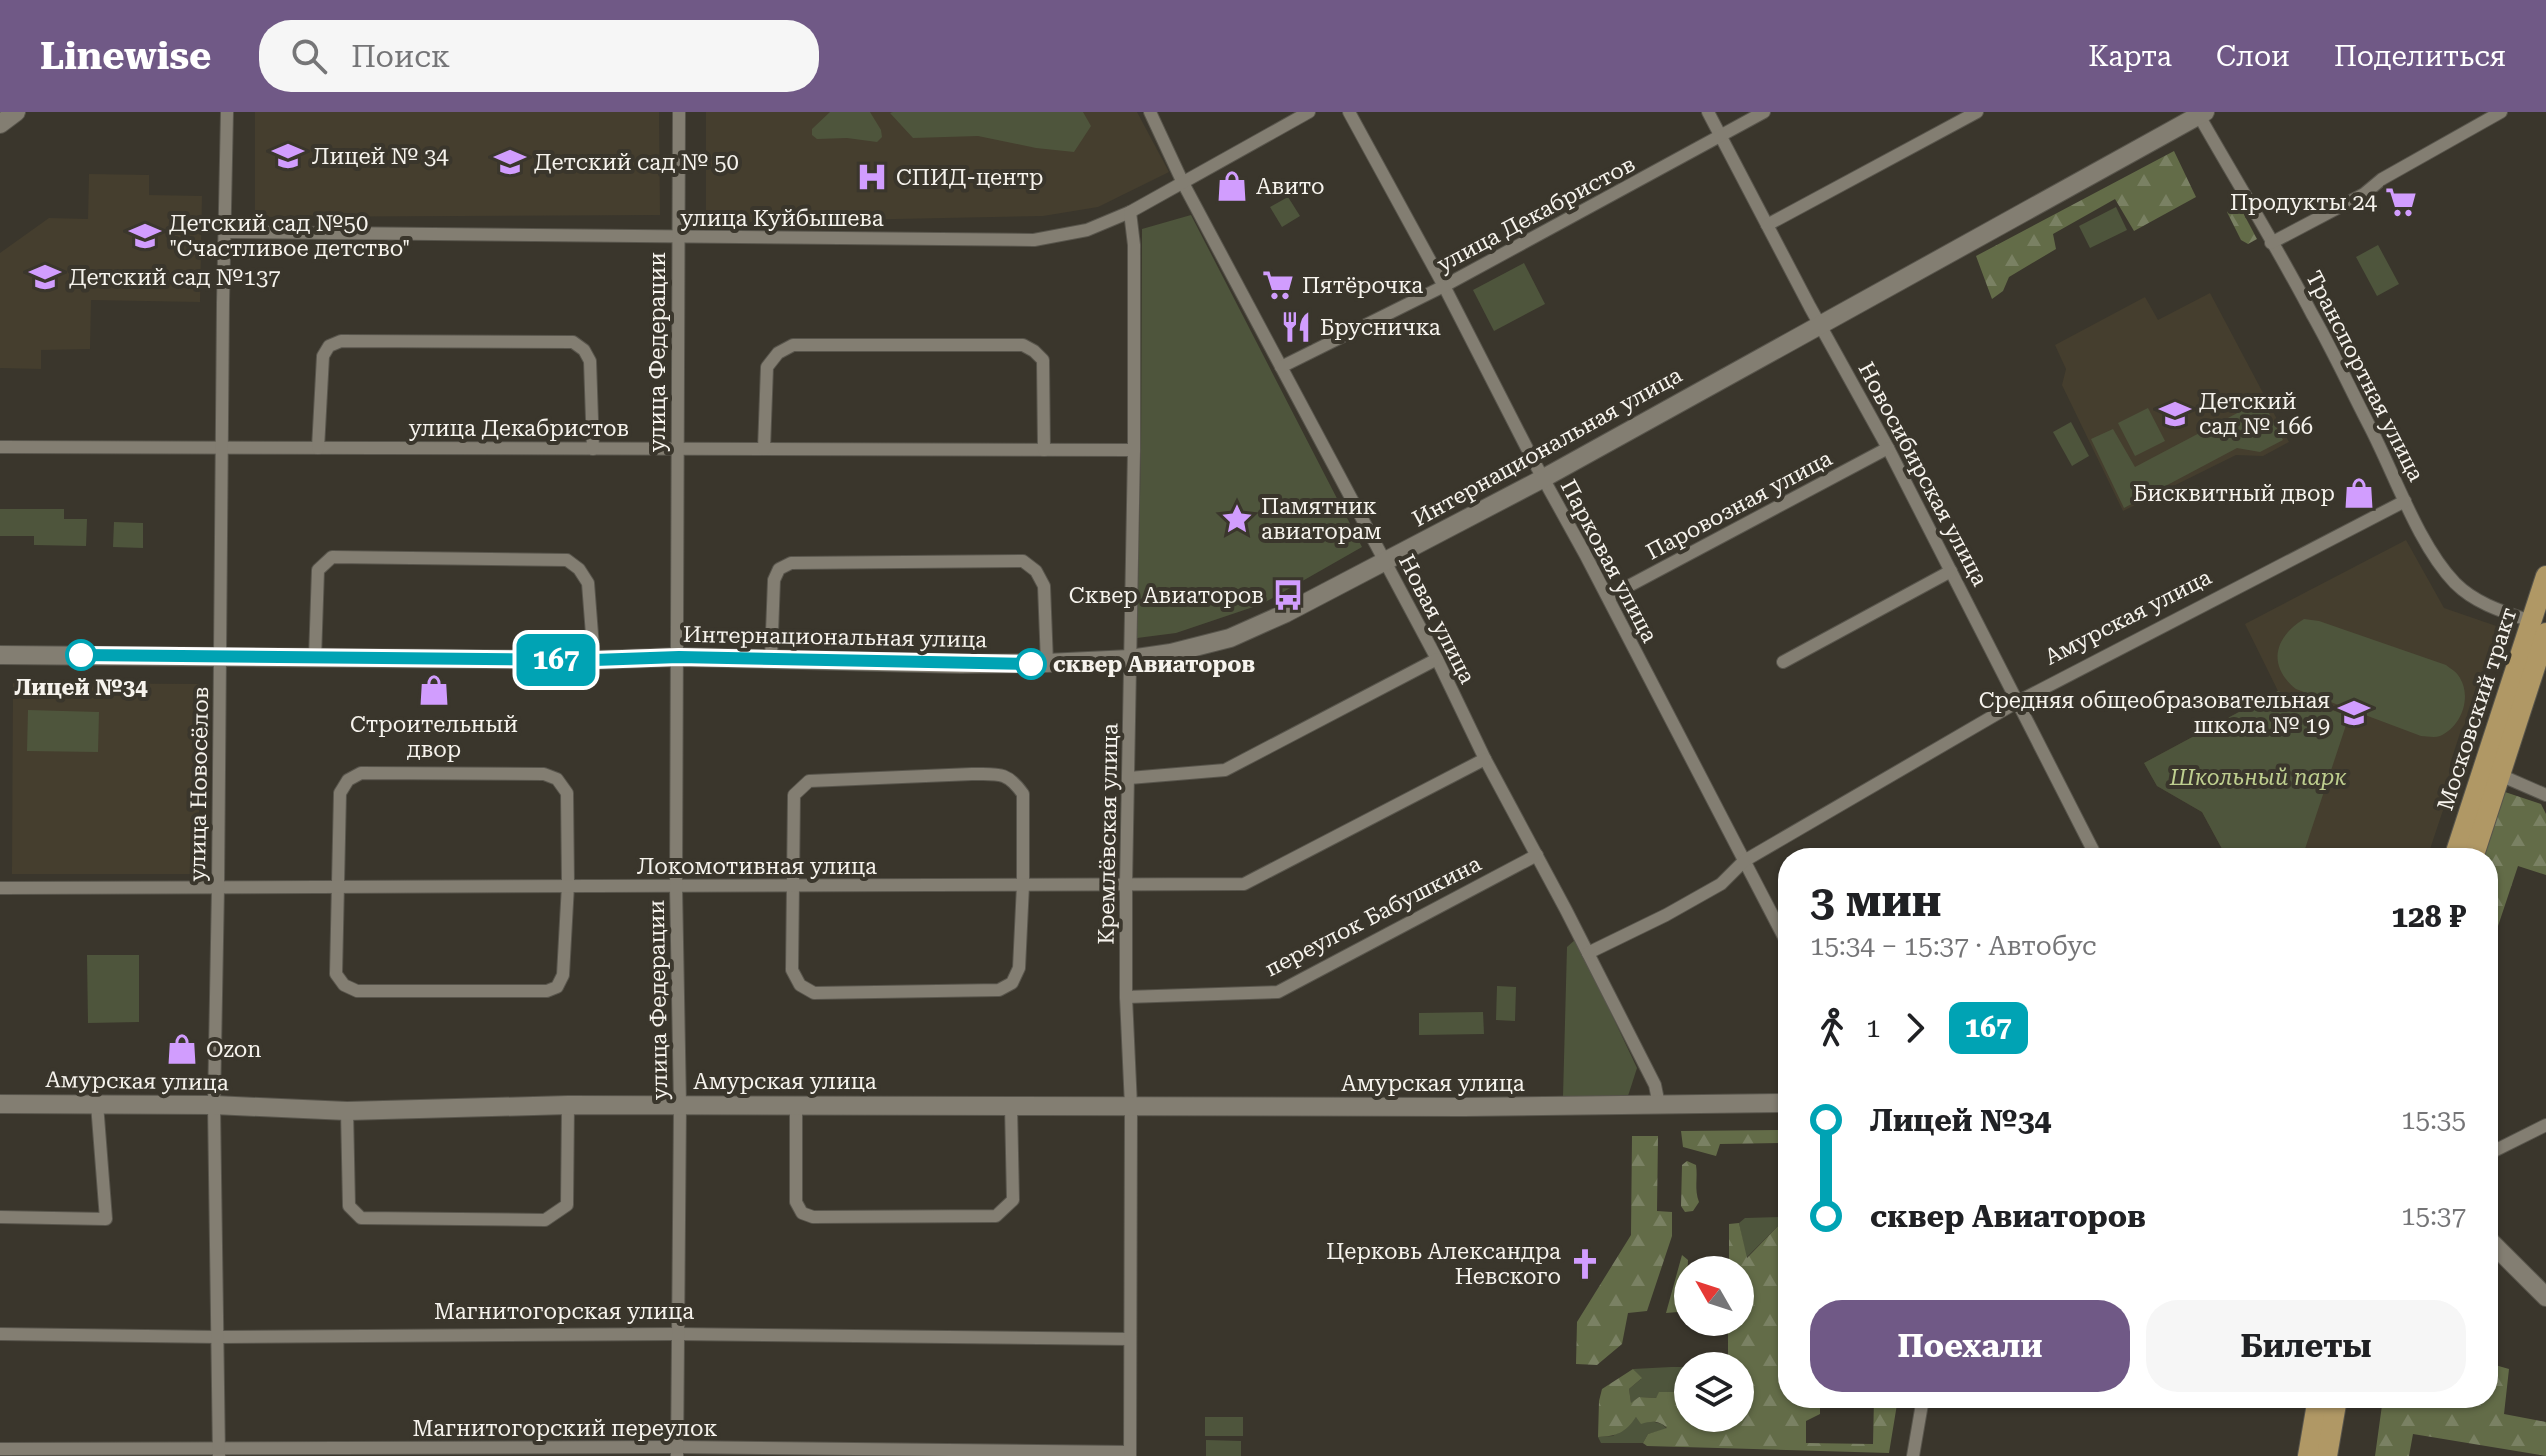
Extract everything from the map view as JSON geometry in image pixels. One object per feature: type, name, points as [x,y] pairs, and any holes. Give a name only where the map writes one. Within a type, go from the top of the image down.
[{"type":"main road","name":"Московский тракт","points":[[2476,848],[2500,775],[2538,627],[2546,576]]},
{"type":"main road","name":"Московский тракт","points":[[2458,848],[2538,627]]},
{"type":"main road","points":[[2308,1456],[2316,1408]]},
{"type":"main road","points":[[2327,1456],[2335,1408]]},
{"type":"street","points":[[0,124],[16,112]]},
{"type":"street","name":"улица Новосёлов","points":[[219,1453],[214,1105],[227,112]]},
{"type":"street","name":"улица Федерации","points":[[676,1452],[680,1105],[676,887],[679,112]]},
{"type":"street","name":"Новая улица","points":[[1150,112],[1183,183],[1437,659],[1485,759],[1588,953],[1655,1085],[1659,1105]]},
{"type":"street","name":"улица Куйбышева","points":[[225,232],[1034,240],[1087,230],[1130,212],[1309,112]]},
{"type":"street","name":"Парковая улица","points":[[1349,112],[1444,286],[1542,479],[1608,597],[1778,926]]},
{"type":"street","name":"Новосибирская улица","points":[[1708,112],[1888,448],[2092,848]]},
{"type":"street","name":"улица Декабристов","points":[[1281,367],[1444,286],[1764,112]]},
{"type":"street","points":[[1767,225],[1977,112]]},
{"type":"street","points":[[2271,243],[2364,194],[2382,179],[2501,112]]},
{"type":"street","name":"Транспортная улица","points":[[2200,113],[2314,316],[2405,501],[2437,558],[2458,586],[2484,604],[2538,627]]},
{"type":"street","name":"Интернациональная улица","points":[[0,655],[594,660],[679,657],[961,664],[1130,659],[1171,653],[1230,638],[1286,613],[1542,479],[2200,113]]},
{"type":"street","name":"Кремлёвская улица","points":[[1130,212],[1134,245],[1134,450],[1126,884],[1126,997],[1131,1106],[1130,1454]]},
{"type":"street","points":[[318,448],[323,356],[329,346],[341,341],[573,342],[584,350],[590,361],[593,449]]},
{"type":"street","points":[[764,449],[767,367],[778,353],[793,345],[1023,345],[1043,360],[1044,450]]},
{"type":"street","name":"улица Декабристов","points":[[0,447],[1134,450]]},
{"type":"street","name":"Паровозная улица","points":[[1608,597],[1888,448]]},
{"type":"street","name":"Амурская улица","points":[[1588,953],[1721,884],[1744,861],[2019,701],[2405,501]]},
{"type":"street","points":[[315,658],[318,570],[332,557],[567,560],[579,569],[588,583],[594,660]]},
{"type":"street","points":[[771,659],[774,580],[779,569],[791,563],[1023,561],[1036,571],[1044,586],[1047,663]]},
{"type":"street","points":[[1783,662],[1951,571]]},
{"type":"street","points":[[1129,778],[1225,770],[1437,659]]},
{"type":"street","name":"Локомотивная улица","points":[[0,888],[1244,884],[1485,759]]},
{"type":"street","points":[[361,773],[544,774],[557,779],[567,793],[568,885],[563,975],[557,987],[547,991],[357,991],[344,985],[336,974],[336,888],[340,793],[348,780],[361,773]]},
{"type":"street","points":[[1002,774],[1014,782],[1023,794],[1019,968],[1012,983],[999,990],[814,993],[800,985],[792,970],[794,886],[794,795],[809,781],[1002,774]]},
{"type":"street","points":[[2500,775],[2546,795]]},
{"type":"street","name":"переулок Бабушкина","points":[[1126,997],[1278,992],[1537,855]]},
{"type":"street","points":[[1659,1105],[1778,1103]]},
{"type":"street","name":"Амурская улица","points":[[0,1104],[214,1105],[347,1111],[568,1105],[1659,1105]]},
{"type":"street","points":[[0,1217],[106,1219],[97,1104]]},
{"type":"street","points":[[347,1111],[349,1206],[361,1218],[545,1220],[567,1205],[568,1105]]},
{"type":"street","points":[[796,1105],[796,1202],[802,1213],[813,1217],[996,1216],[1013,1200],[1011,1106]]},
{"type":"street","points":[[2498,1149],[2546,1125]]},
{"type":"street","points":[[2498,1249],[2546,1297]]},
{"type":"street","name":"Магнитогорская улица","points":[[0,1334],[219,1337],[677,1334],[1129,1339]]},
{"type":"street","points":[[1913,1456],[1921,1408]]},
{"type":"street","name":"Магнитогорский переулок","points":[[0,1449],[219,1453],[1130,1454]]},
{"type":"shaded area","points":[[255,112],[659,112],[660,215],[255,217]]},
{"type":"shaded area","points":[[706,112],[1137,112],[1169,172],[1098,207],[1043,216],[706,223]]},
{"type":"shaded area","points":[[89,174],[149,175],[149,195],[202,196],[200,302],[91,300],[90,349],[41,350],[41,369],[0,368],[0,253],[49,218],[88,219]]},
{"type":"shaded area","name":"Детский сад № 166","points":[[2210,293],[2289,442],[2263,456],[2236,455],[2123,511],[2062,385],[2066,369],[2055,345],[2145,297],[2158,320]]},
{"type":"shaded area","name":"Средняя общеобразовательная школа № 19","points":[[2406,540],[2444,608],[2505,629],[2482,696],[2461,730],[2450,764],[2453,780],[2430,848],[2222,848],[2202,812],[2157,786],[2144,763],[2278,691],[2245,624]]},
{"type":"shaded area","name":"Лицей №34","points":[[13,683],[199,684],[199,874],[12,874]]},
{"type":"green space","points":[[830,112],[870,112],[882,137],[877,142],[847,138],[817,139],[812,135],[812,129]]},
{"type":"green space","points":[[1083,112],[1091,126],[1074,152],[978,136],[913,138],[890,113]]},
{"type":"green space","points":[[2174,151],[2196,197],[2134,231],[2115,199],[2053,234],[2056,249],[2009,277],[2003,291],[1992,299],[1976,256]]},
{"type":"green space","points":[[1288,197],[1300,216],[1282,227],[1270,207]]},
{"type":"green space","points":[[2231,205],[2240,207],[2257,239],[2248,244],[2241,240],[2227,212]]},
{"type":"green space","points":[[2116,207],[2127,230],[2090,248],[2079,226]]},
{"type":"green space","name":"сквер Авиаторов","points":[[1191,215],[1362,547],[1262,604],[1176,633],[1137,638],[1142,229]]},
{"type":"green space","points":[[2378,245],[2399,284],[2377,296],[2356,257]]},
{"type":"green space","points":[[1524,263],[1545,304],[1494,331],[1473,290]]},
{"type":"green space","points":[[2262,400],[2283,440],[2260,452],[2237,448],[2124,508],[2091,439],[2113,429],[2135,467]]},
{"type":"green space","points":[[2148,408],[2165,441],[2135,456],[2118,423]]},
{"type":"green space","points":[[2071,422],[2089,456],[2072,466],[2053,432]]},
{"type":"green space","points":[[0,509],[64,509],[64,519],[87,519],[86,546],[34,545],[34,536],[0,536]]},
{"type":"green space","points":[[114,522],[143,523],[143,548],[113,547]]},
{"type":"green space","points":[[2304,619],[2319,621],[2446,665],[2457,674],[2465,694],[2459,719],[2440,736],[2421,736],[2296,689],[2281,671],[2278,652],[2286,634]]},
{"type":"green space","name":"Школьный парк","points":[[2278,691],[2349,716],[2305,848],[2222,848],[2202,812],[2157,786],[2144,763]]},
{"type":"green space","points":[[28,710],[99,712],[98,752],[27,751]]},
{"type":"green space","points":[[2505,792],[2541,804],[2546,814],[2546,875],[2518,866],[2498,926],[2498,848],[2485,848]]},
{"type":"green space","points":[[1576,939],[1637,1068],[1628,1096],[1563,1097],[1567,947]]},
{"type":"green space","points":[[87,955],[139,955],[139,1022],[88,1023]]},
{"type":"green space","points":[[1497,986],[1516,987],[1515,1021],[1496,1020]]},
{"type":"green space","points":[[1483,1012],[1484,1034],[1419,1035],[1419,1013]]},
{"type":"green space","points":[[1778,1130],[1778,1143],[1720,1144],[1716,1156],[1683,1147],[1681,1131]]},
{"type":"green space","points":[[1632,1136],[1658,1136],[1657,1211],[1672,1212],[1672,1236],[1647,1311],[1628,1313],[1622,1344],[1597,1365],[1576,1364],[1577,1322],[1631,1235]]},
{"type":"green space","points":[[1687,1161],[1696,1165],[1699,1202],[1693,1211],[1685,1212],[1681,1206],[1682,1165]]},
{"type":"green space","points":[[1778,1217],[1778,1226],[1746,1256],[1739,1223],[1745,1218]]},
{"type":"green space","points":[[1739,1223],[1747,1256],[1729,1256],[1729,1224]]},
{"type":"green space","points":[[1778,1226],[1778,1408],[1820,1408],[1820,1414],[1806,1421],[1806,1443],[1873,1444],[1874,1408],[1896,1408],[1889,1453],[1647,1446],[1643,1443],[1648,1434],[1667,1428],[1655,1422],[1641,1424],[1636,1417],[1620,1433],[1598,1437],[1602,1389],[1633,1369],[1642,1378],[1629,1389],[1631,1403],[1639,1397],[1656,1398],[1659,1392],[1674,1392],[1674,1432],[1754,1432],[1754,1352],[1728,1352],[1728,1336],[1754,1336],[1754,1256],[1749,1256]]},
{"type":"green space","points":[[1674,1284],[1674,1312],[1666,1313]]},
{"type":"green space","points":[[2498,1366],[2509,1369],[2504,1414],[2546,1422],[2546,1456],[2413,1434],[2409,1456],[2375,1456],[2382,1408],[2498,1408]]},
{"type":"green space","points":[[1674,1367],[1674,1392],[1660,1392],[1656,1398],[1639,1397],[1631,1404],[1629,1389],[1641,1379],[1633,1369]]},
{"type":"green space","points":[[1205,1417],[1243,1417],[1243,1436],[1205,1436]]},
{"type":"green space","points":[[1636,1417],[1662,1424],[1667,1429],[1648,1434],[1643,1443],[1601,1443],[1598,1437],[1613,1436]]},
{"type":"green space","points":[[1206,1440],[1241,1441],[1241,1456],[1206,1456]]},
{"type":"bus line","name":"167","points":[[81,655],[594,660],[679,657],[1031,664]]},
{"type":"place","name":"Лицей № 34","points":[[288,156]]},
{"type":"place","name":"Детский сад № 50","points":[[510,162]]},
{"type":"place","name":"СПИД-центр","points":[[872,177]]},
{"type":"place","name":"Авито","points":[[1232,186]]},
{"type":"place","name":"Продукты 24","points":[[2401,202]]},
{"type":"place","name":"Детский сад №50 \"Счастливое детство\"","points":[[145,236]]},
{"type":"place","name":"Детский сад №137","points":[[45,277]]},
{"type":"place","name":"Пятёрочка","points":[[1278,285]]},
{"type":"place","name":"Брусничка","points":[[1296,327]]},
{"type":"place","name":"Детский сад № 166","points":[[2175,414]]},
{"type":"place","name":"Бисквитный двор","points":[[2359,493]]},
{"type":"place","name":"Памятник авиаторам","points":[[1237,519]]},
{"type":"place","name":"Сквер Авиаторов","points":[[1288,595]]},
{"type":"place","name":"Лицей №34","points":[[81,655]]},
{"type":"place","name":"сквер Авиаторов","points":[[1031,664]]},
{"type":"place","name":"Строительный двор","points":[[434,690]]},
{"type":"place","name":"Средняя общеобразовательная школа № 19","points":[[2354,713]]},
{"type":"place","name":"Ozon","points":[[182,1049]]},
{"type":"place","name":"Церковь Александра Невского","points":[[1585,1264]]}]
